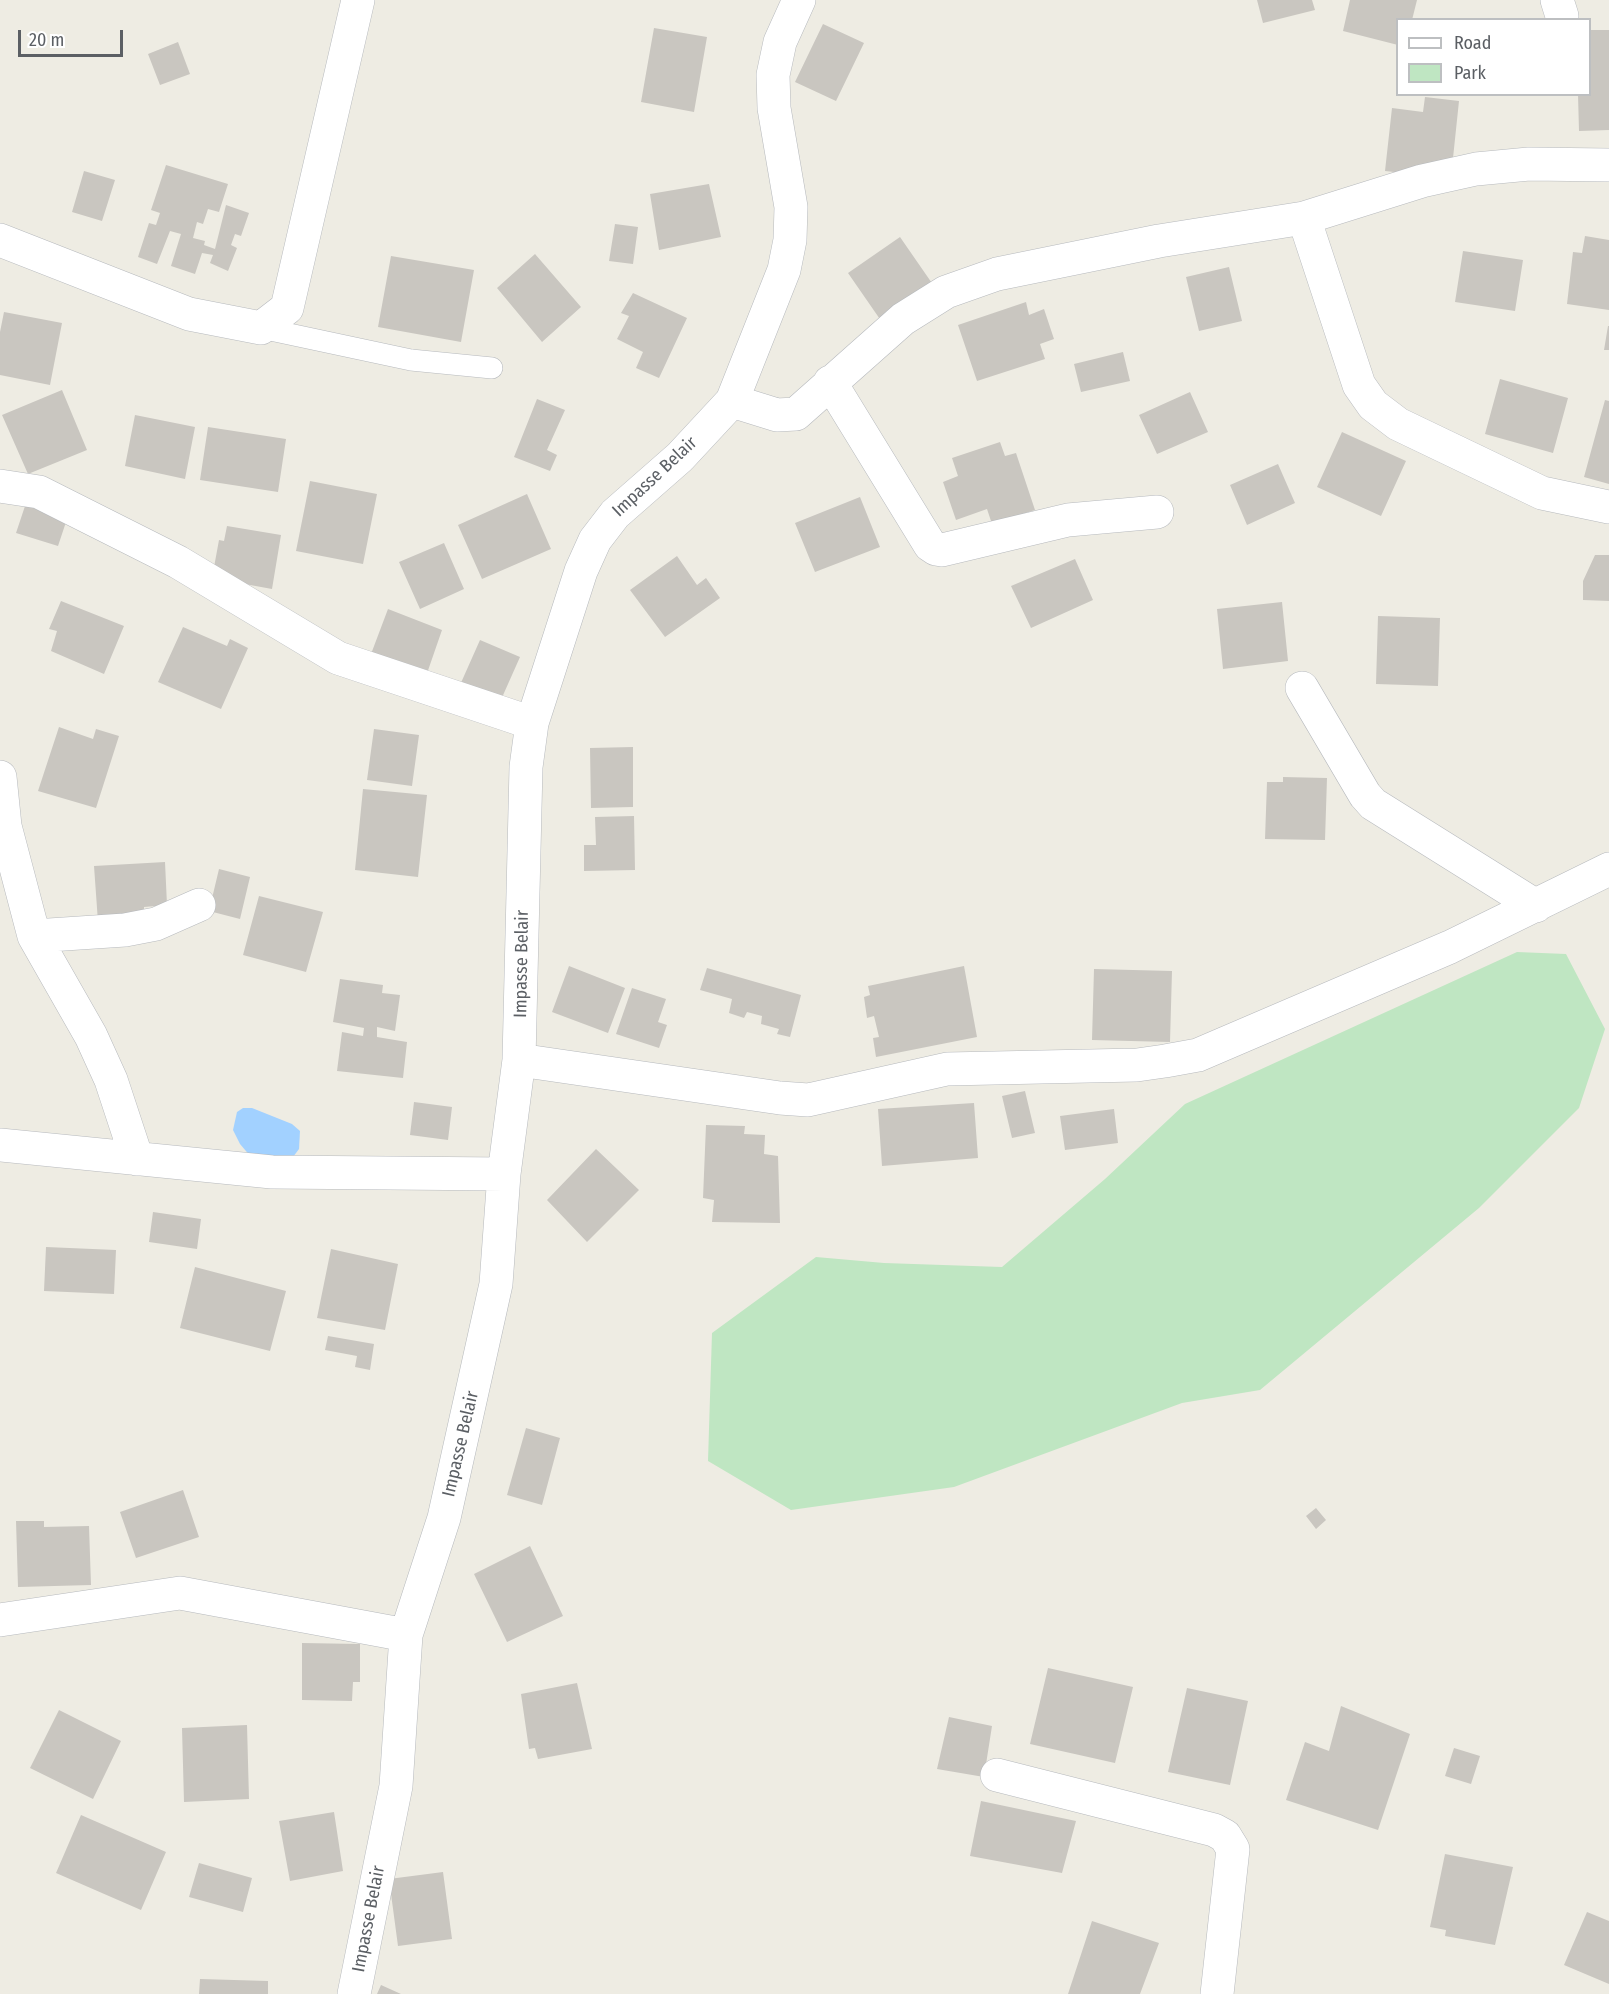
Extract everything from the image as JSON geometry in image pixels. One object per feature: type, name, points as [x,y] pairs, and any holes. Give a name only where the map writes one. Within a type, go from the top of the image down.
[{"type":"street","points":[[0,240],[189,314],[261,328],[286,308],[358,0]]},
{"type":"street","name":"Impasse Belair","points":[[354,1994],[396,1786],[406,1635],[444,1518],[496,1284],[504,1174],[519,1060],[526,767],[532,723],[581,571],[596,540],[615,514],[680,458],[732,401],[784,270],[790,240],[791,207],[774,108],[773,75],[780,42],[799,0]]},
{"type":"street","points":[[732,401],[777,415],[795,414],[903,320],[946,292],[987,277],[1159,241],[1304,218],[1422,181],[1476,169],[1529,164],[1609,165]]},
{"type":"street","points":[[1304,218],[1359,385],[1373,405],[1398,424],[1542,493],[1609,507]]},
{"type":"street","points":[[830,382],[930,545],[936,549],[942,550],[1068,520],[1157,512]]},
{"type":"street","points":[[0,486],[39,492],[178,562],[338,658],[532,723]]},
{"type":"street","points":[[1302,688],[1365,795],[1373,804],[1536,906]]},
{"type":"street","points":[[0,777],[5,825],[34,936],[91,1036],[111,1080],[136,1159]]},
{"type":"street","points":[[519,1060],[780,1098],[808,1100],[947,1069],[1137,1065],[1165,1061],[1197,1055],[1450,947],[1609,868]]},
{"type":"street","points":[[34,936],[125,930],[156,924],[199,905]]},
{"type":"street","points":[[0,1145],[272,1172],[504,1174]]},
{"type":"street","points":[[0,1620],[180,1593],[406,1635]]},
{"type":"street","points":[[997,1775],[1214,1830],[1225,1836],[1233,1849],[1217,1994]]},
{"type":"lane","points":[[261,328],[411,360],[492,368]]},
{"type":"green space","points":[[1517,952],[1566,954],[1605,1029],[1579,1108],[1479,1208],[1260,1390],[1182,1403],[954,1487],[791,1510],[708,1461],[712,1333],[816,1257],[884,1263],[1002,1267],[1105,1179],[1185,1104]]},
{"type":"water","points":[[243,1108],[252,1108],[292,1124],[300,1131],[299,1149],[290,1161],[257,1164],[240,1144],[233,1130],[237,1112]]},
{"type":"building","points":[[1257,0],[1312,0],[1315,10],[1263,23]]},
{"type":"building","points":[[1350,0],[1417,0],[1412,18],[1396,18],[1396,44],[1343,31]]},
{"type":"building","points":[[823,24],[864,43],[836,101],[795,82]]},
{"type":"building","points":[[654,28],[707,37],[694,112],[641,102]]},
{"type":"building","points":[[1591,30],[1609,30],[1609,130],[1579,131],[1578,96],[1591,96]]},
{"type":"building","points":[[178,42],[190,74],[160,85],[148,54]]},
{"type":"building","points":[[1425,97],[1459,101],[1453,158],[1422,175],[1385,171],[1392,108],[1423,112]]},
{"type":"building","points":[[166,165],[228,184],[219,212],[208,209],[203,224],[197,222],[193,238],[205,241],[204,245],[215,249],[226,205],[249,213],[241,236],[235,234],[231,245],[237,248],[228,271],[210,263],[213,255],[202,253],[195,274],[171,266],[181,234],[170,231],[157,264],[138,257],[149,223],[156,225],[160,213],[151,210]]},
{"type":"building","points":[[84,171],[115,180],[102,221],[72,212]]},
{"type":"building","points":[[709,184],[721,237],[659,250],[650,194]]},
{"type":"building","points":[[615,224],[638,227],[633,264],[609,261]]},
{"type":"building","points":[[1585,236],[1609,240],[1609,310],[1567,304],[1573,252],[1582,253]]},
{"type":"building","points":[[900,237],[936,289],[884,325],[848,273]]},
{"type":"building","points":[[1463,251],[1523,260],[1515,311],[1455,302]]},
{"type":"building","points":[[535,254],[581,307],[542,342],[497,288]]},
{"type":"building","points":[[391,256],[474,270],[461,342],[378,327]]},
{"type":"building","points":[[1229,267],[1242,321],[1199,331],[1186,277]]},
{"type":"building","points":[[633,293],[687,318],[659,378],[636,368],[643,352],[617,339],[629,316],[621,313]]},
{"type":"building","points":[[1026,302],[1029,315],[1044,309],[1054,339],[1040,344],[1045,359],[977,381],[958,325]]},
{"type":"building","points":[[4,312],[62,323],[50,385],[0,375],[0,332]]},
{"type":"building","points":[[1608,326],[1609,350],[1604,350]]},
{"type":"building","points":[[1123,352],[1130,381],[1081,392],[1074,364]]},
{"type":"building","points":[[1500,379],[1568,398],[1553,453],[1485,434]]},
{"type":"building","points":[[62,390],[87,450],[28,474],[2,415]]},
{"type":"building","points":[[1190,392],[1208,432],[1157,454],[1139,415]]},
{"type":"building","points":[[537,399],[565,410],[547,450],[557,455],[550,471],[514,457]]},
{"type":"building","points":[[1605,400],[1609,401],[1609,484],[1584,477]]},
{"type":"building","points":[[135,415],[195,427],[185,479],[125,466]]},
{"type":"building","points":[[208,427],[286,439],[278,492],[200,480]]},
{"type":"building","points":[[1342,432],[1406,461],[1381,516],[1317,487]]},
{"type":"building","points":[[1000,442],[1005,456],[1016,453],[1035,510],[992,524],[987,509],[956,520],[943,482],[958,476],[952,458]]},
{"type":"building","points":[[1278,464],[1295,503],[1247,525],[1230,485]]},
{"type":"building","points":[[310,481],[377,494],[363,564],[296,551]]},
{"type":"building","points":[[527,494],[551,549],[482,579],[458,525]]},
{"type":"building","points":[[860,497],[880,547],[815,572],[795,523]]},
{"type":"building","points":[[26,503],[68,516],[58,546],[16,533]]},
{"type":"building","points":[[227,526],[281,535],[272,589],[212,578],[219,540],[224,541]]},
{"type":"building","points":[[444,543],[464,589],[420,609],[399,562]]},
{"type":"building","points":[[1595,555],[1609,555],[1609,601],[1583,600],[1583,581]]},
{"type":"building","points":[[677,556],[697,585],[706,578],[720,598],[665,637],[630,590]]},
{"type":"building","points":[[1075,559],[1093,600],[1031,628],[1011,586]]},
{"type":"building","points":[[61,601],[124,626],[104,674],[51,651],[57,631],[49,629]]},
{"type":"building","points":[[1282,602],[1288,661],[1223,669],[1217,609]]},
{"type":"building","points":[[388,609],[442,630],[424,682],[368,662]]},
{"type":"building","points":[[1378,616],[1440,618],[1438,686],[1376,684]]},
{"type":"building","points":[[183,627],[227,646],[230,639],[248,648],[221,709],[158,682]]},
{"type":"building","points":[[480,640],[520,657],[500,702],[460,685]]},
{"type":"building","points":[[59,727],[93,739],[96,729],[119,736],[96,808],[38,791]]},
{"type":"building","points":[[374,729],[419,735],[412,786],[367,780]]},
{"type":"building","points":[[633,747],[633,807],[591,808],[590,748]]},
{"type":"building","points":[[1283,777],[1327,778],[1325,840],[1265,839],[1267,782],[1283,782]]},
{"type":"building","points":[[363,789],[427,795],[418,877],[355,870]]},
{"type":"building","points":[[634,816],[635,870],[584,871],[584,845],[596,845],[595,817]]},
{"type":"building","points":[[165,862],[167,905],[144,907],[144,919],[98,922],[94,866]]},
{"type":"building","points":[[219,869],[250,877],[240,919],[209,911]]},
{"type":"building","points":[[259,896],[323,912],[306,972],[243,955]]},
{"type":"building","points":[[569,966],[625,988],[608,1033],[552,1012]]},
{"type":"building","points":[[964,966],[977,1037],[876,1057],[873,1038],[879,1037],[874,1016],[867,1018],[864,997],[870,995],[868,986]]},
{"type":"building","points":[[707,968],[801,995],[790,1037],[777,1034],[779,1029],[761,1024],[762,1016],[747,1012],[744,1018],[729,1013],[732,999],[700,990]]},
{"type":"building","points":[[1094,969],[1172,971],[1170,1042],[1092,1040]]},
{"type":"building","points":[[340,979],[383,985],[382,993],[400,995],[395,1031],[377,1027],[377,1037],[407,1042],[403,1078],[337,1071],[342,1032],[363,1036],[364,1028],[333,1022]]},
{"type":"building","points":[[632,988],[666,999],[658,1022],[667,1025],[659,1048],[616,1034]]},
{"type":"building","points":[[1025,1091],[1035,1133],[1012,1138],[1002,1096]]},
{"type":"building","points":[[414,1102],[452,1107],[448,1140],[410,1135]]},
{"type":"building","points":[[974,1103],[978,1158],[882,1166],[878,1109]]},
{"type":"building","points":[[1114,1109],[1118,1143],[1065,1150],[1060,1116]]},
{"type":"building","points":[[706,1125],[745,1126],[744,1134],[765,1135],[764,1154],[778,1156],[780,1223],[712,1222],[714,1200],[703,1198]]},
{"type":"building","points":[[596,1149],[639,1190],[587,1242],[547,1200]]},
{"type":"building","points":[[153,1212],[201,1219],[197,1249],[149,1242]]},
{"type":"building","points":[[46,1247],[116,1250],[114,1294],[44,1291]]},
{"type":"building","points":[[331,1249],[398,1264],[385,1330],[317,1318]]},
{"type":"building","points":[[195,1267],[286,1291],[270,1351],[180,1328]]},
{"type":"building","points":[[328,1336],[374,1344],[370,1370],[355,1367],[357,1356],[325,1350]]},
{"type":"building","points":[[526,1428],[560,1438],[542,1505],[507,1495]]},
{"type":"building","points":[[183,1490],[199,1537],[136,1558],[120,1512]]},
{"type":"building","points":[[1316,1508],[1326,1520],[1316,1529],[1306,1516]]},
{"type":"building","points":[[16,1521],[44,1521],[44,1527],[89,1526],[91,1585],[18,1587]]},
{"type":"building","points":[[530,1546],[563,1616],[507,1642],[474,1574]]},
{"type":"building","points":[[302,1643],[360,1644],[360,1682],[353,1682],[352,1701],[302,1700]]},
{"type":"building","points":[[1048,1668],[1133,1687],[1115,1763],[1030,1744]]},
{"type":"building","points":[[577,1683],[592,1749],[538,1759],[535,1748],[529,1749],[521,1694]]},
{"type":"building","points":[[1187,1688],[1248,1701],[1230,1785],[1168,1772]]},
{"type":"building","points":[[1341,1706],[1410,1734],[1378,1830],[1286,1800],[1305,1742],[1329,1751]]},
{"type":"building","points":[[59,1710],[121,1741],[93,1799],[30,1768]]},
{"type":"building","points":[[949,1717],[992,1726],[984,1777],[937,1769]]},
{"type":"building","points":[[247,1725],[249,1799],[184,1802],[182,1728]]},
{"type":"building","points":[[1454,1748],[1480,1756],[1471,1784],[1445,1776]]},
{"type":"building","points":[[981,1801],[1076,1821],[1062,1873],[970,1856]]},
{"type":"building","points":[[334,1812],[343,1871],[290,1881],[279,1821]]},
{"type":"building","points":[[81,1815],[166,1852],[141,1910],[56,1873]]},
{"type":"building","points":[[1445,1854],[1513,1867],[1495,1945],[1445,1936],[1446,1930],[1430,1927]]},
{"type":"building","points":[[199,1863],[252,1878],[243,1912],[189,1897]]},
{"type":"building","points":[[443,1872],[452,1939],[398,1946],[389,1879]]},
{"type":"building","points":[[1587,1912],[1609,1921],[1609,1984],[1564,1965]]},
{"type":"building","points":[[1092,1921],[1159,1943],[1140,1994],[1068,1994]]},
{"type":"building","points":[[200,1979],[268,1981],[268,1994],[199,1994]]},
{"type":"building","points":[[381,1985],[401,1994],[377,1994]]}]
